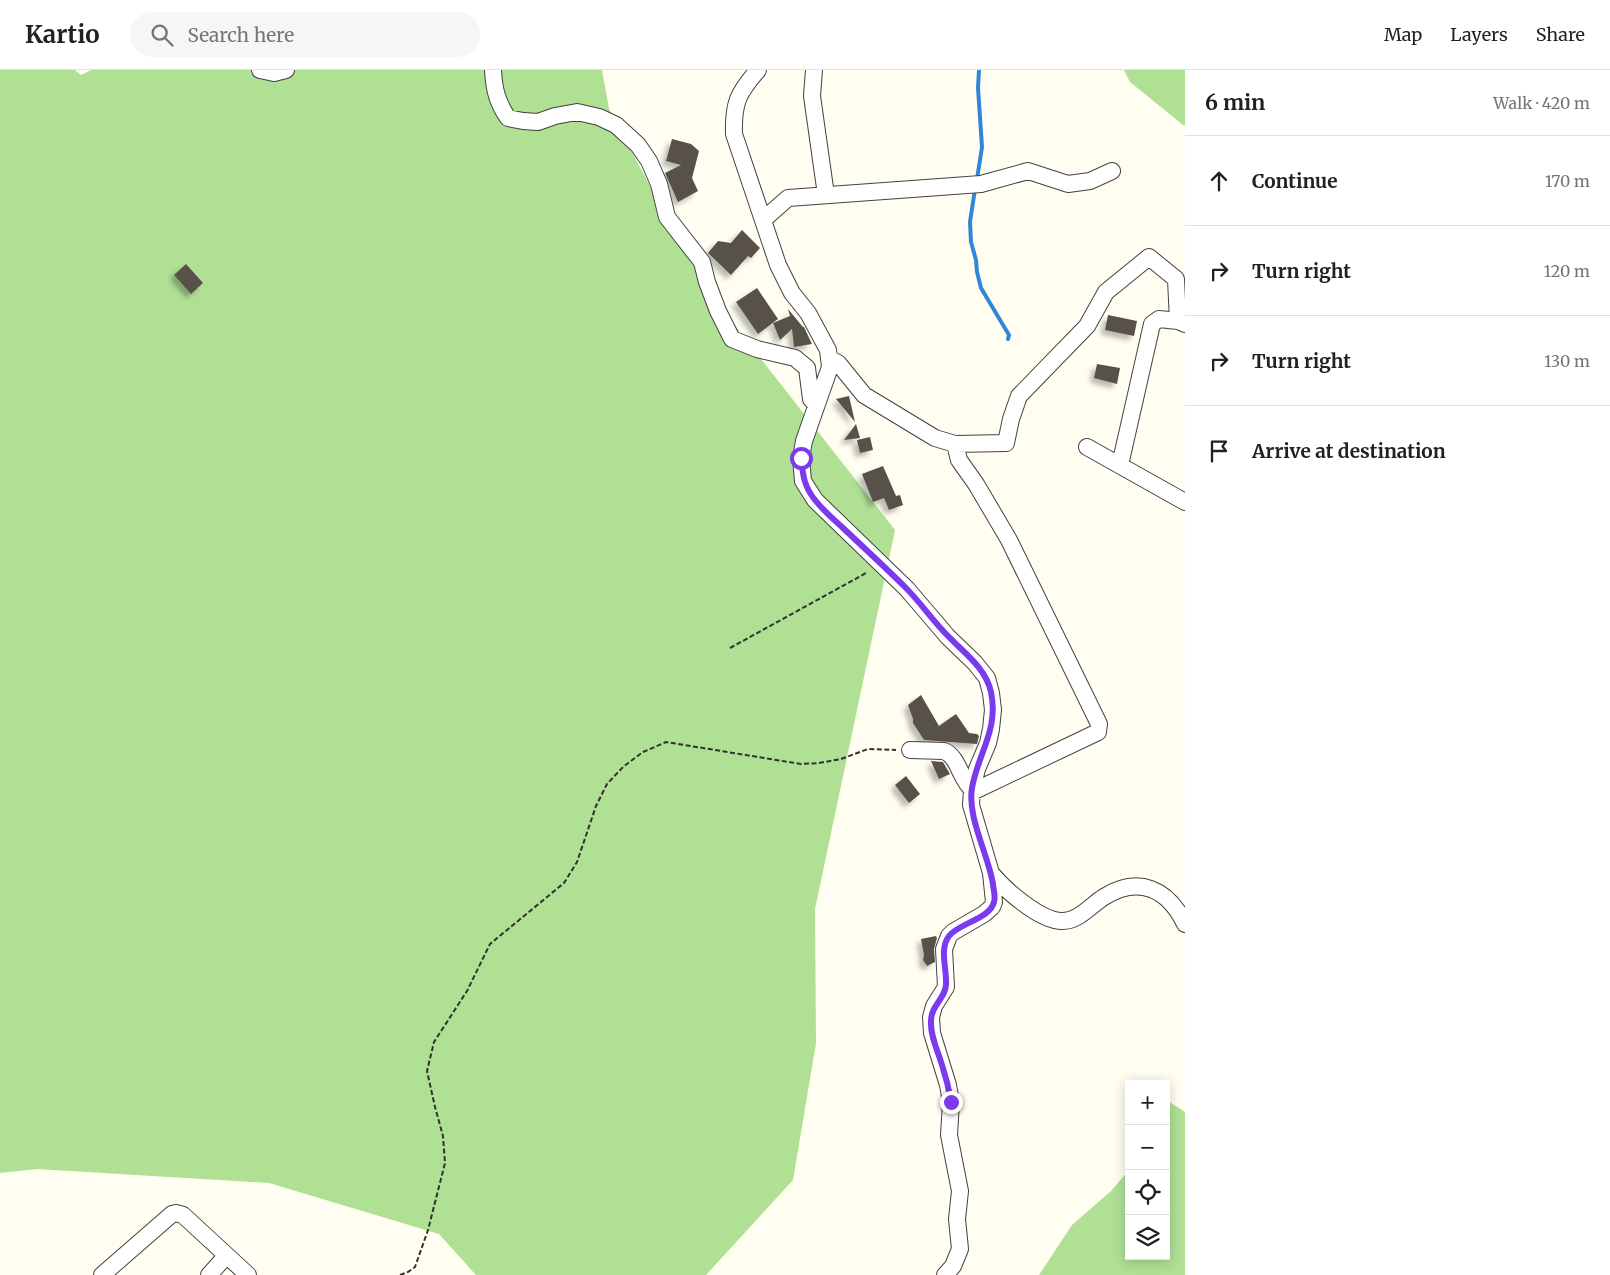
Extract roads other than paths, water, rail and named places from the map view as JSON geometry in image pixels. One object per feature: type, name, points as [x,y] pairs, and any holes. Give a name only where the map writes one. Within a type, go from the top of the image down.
[{"type":"street","points":[[260,70],[274,73],[286,70]]},
{"type":"street","points":[[493,70],[499,104],[508,118],[538,122],[555,116],[577,112],[599,117],[616,125],[638,144],[649,161],[659,184],[667,217],[702,262],[718,311],[732,339],[757,349],[795,358],[807,368],[811,399],[816,406]]},
{"type":"street","points":[[758,70],[738,96],[733,116],[734,134],[778,265],[792,293],[812,321],[828,350],[830,366],[804,441],[801,458],[803,481],[815,500],[907,589],[937,624],[975,663],[987,678],[991,693],[993,710],[991,729],[988,743],[977,769],[971,805],[991,873],[994,896],[992,907],[984,914],[953,932],[945,943],[946,987],[934,1006],[931,1018],[932,1033],[948,1085],[951,1102],[949,1135],[960,1191],[957,1219],[960,1249],[953,1266],[945,1275]]},
{"type":"street","points":[[814,70],[812,96],[826,195]]},
{"type":"street","points":[[763,220],[788,198],[981,184],[1028,171],[1068,184],[1090,181],[1112,171]]},
{"type":"street","points":[[829,358],[838,363],[864,395],[935,438],[955,444],[1006,443],[1018,396],[1087,326],[1106,292],[1149,257],[1176,279],[1182,322],[1159,318],[1152,324],[1120,465]]},
{"type":"street","points":[[955,444],[959,460],[976,484],[1009,540],[1099,724],[1098,732],[972,791]]},
{"type":"street","points":[[1087,447],[1185,501]]},
{"type":"street","points":[[910,750],[948,753],[972,791]]},
{"type":"street","points":[[991,873],[1010,892],[1037,912],[1054,920],[1066,921],[1074,918],[1104,897],[1132,887],[1150,889],[1164,895],[1178,910],[1185,924]]},
{"type":"street","points":[[107,1274],[172,1214],[176,1213],[183,1215],[248,1275]]},
{"type":"street","points":[[209,1275],[226,1256]]},
{"type":"waterway","points":[[977,179],[982,147],[978,88],[979,70]]},
{"type":"waterway","points":[[975,189],[970,222],[971,242],[977,272],[981,288],[1009,335],[1008,339]]}]
